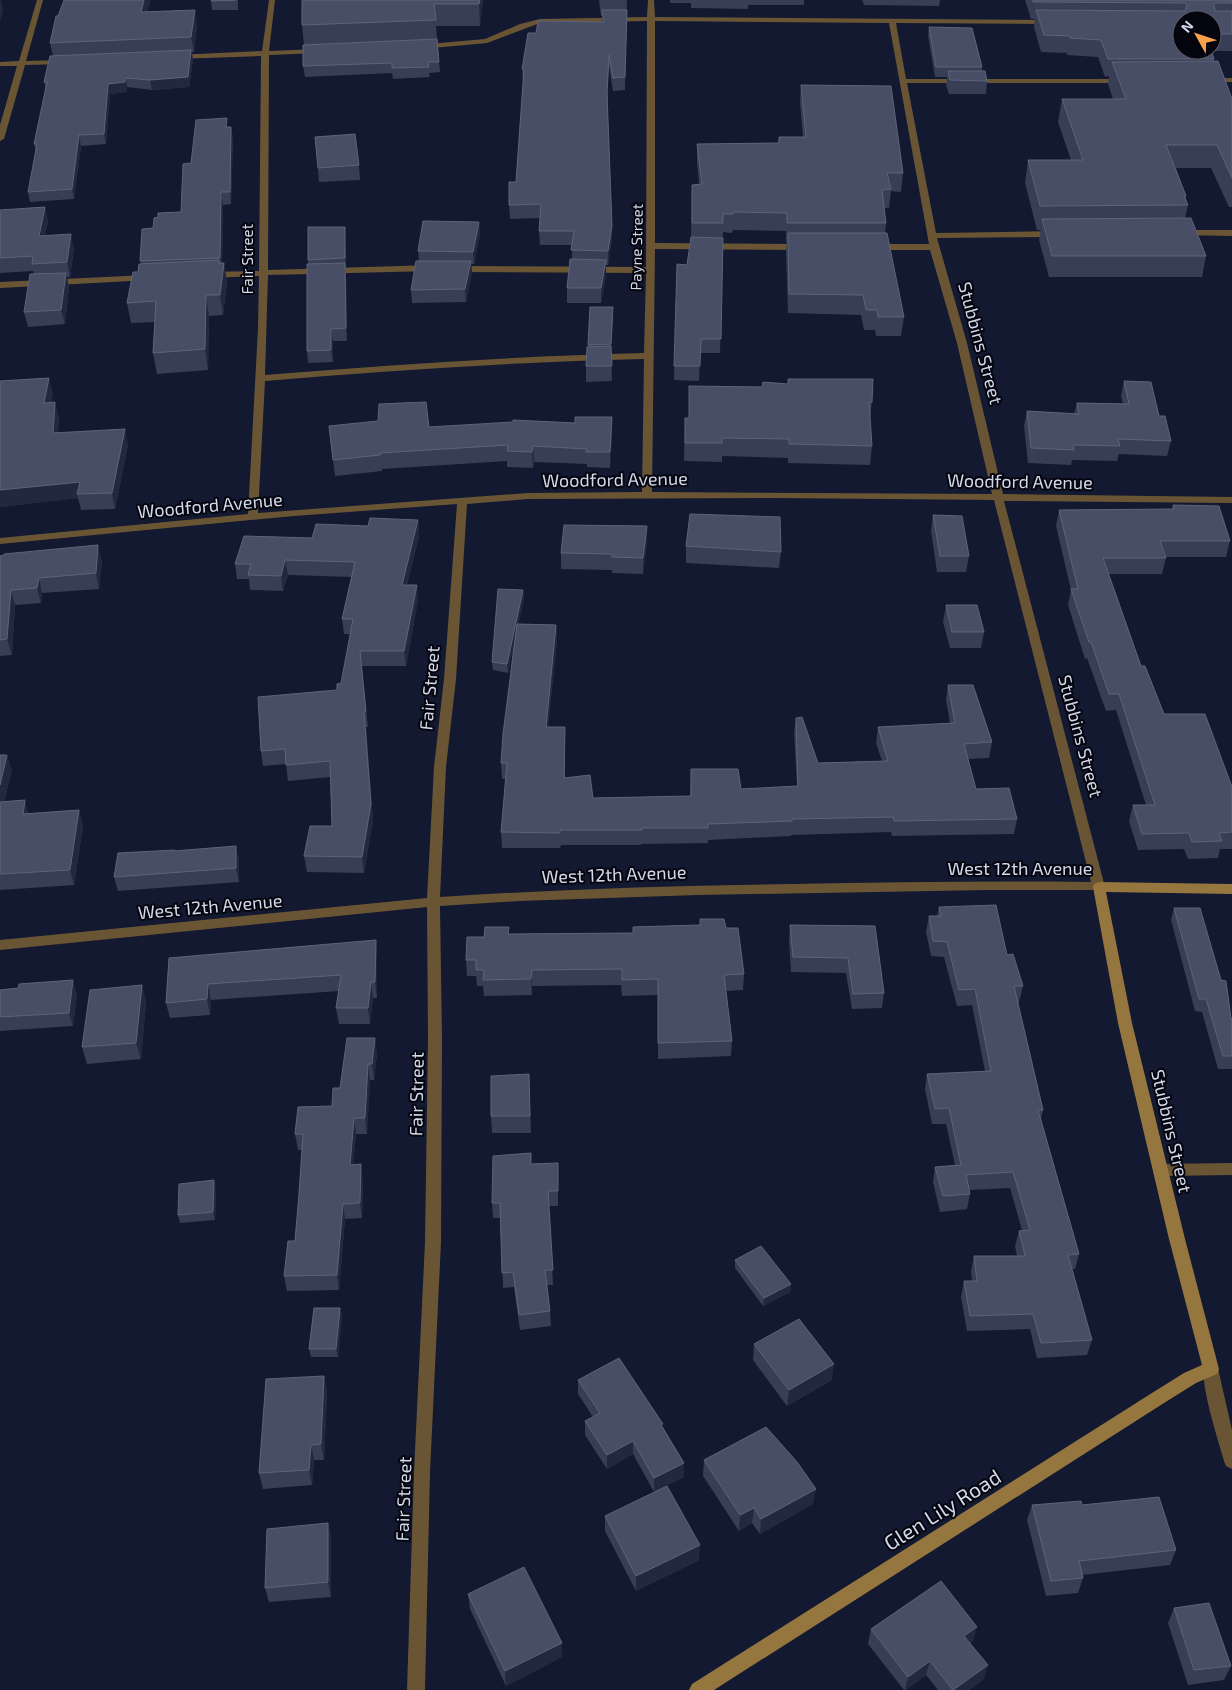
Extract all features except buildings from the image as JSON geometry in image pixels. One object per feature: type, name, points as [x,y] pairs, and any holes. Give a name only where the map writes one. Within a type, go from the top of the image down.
[{"type":"street","points":[[0,139],[40,0]]},
{"type":"street","name":"Fair Street","points":[[253,517],[264,272],[265,53],[272,0]]},
{"type":"street","name":"Payne Street","points":[[647,495],[649,270],[651,246],[651,0]]},
{"type":"street","points":[[409,47],[482,42],[497,38],[523,26],[548,20],[1056,22]]},
{"type":"street","name":"Stubbins Street","points":[[892,21],[934,247],[962,343],[998,496],[1100,887],[1125,1023],[1232,1461]]},
{"type":"street","points":[[168,57],[323,51]]},
{"type":"street","points":[[0,64],[70,61]]},
{"type":"street","points":[[903,81],[1132,80]]},
{"type":"street","points":[[1202,80],[1232,80]]},
{"type":"street","points":[[1170,233],[1232,233]]},
{"type":"street","points":[[932,236],[1071,234]]},
{"type":"street","points":[[651,246],[817,247]]},
{"type":"street","points":[[866,247],[934,247]]},
{"type":"street","points":[[205,275],[398,268],[649,270]]},
{"type":"street","points":[[0,285],[157,277]]},
{"type":"street","points":[[260,378],[383,368],[552,358],[648,356]]},
{"type":"street","name":"Woodford Avenue","points":[[0,541],[253,517],[528,496],[998,496],[1232,500]]},
{"type":"street","name":"Fair Street","points":[[416,1690],[422,1472],[433,1242],[435,1038],[433,902],[440,767],[450,679],[462,500]]},
{"type":"street","name":"West 12th Avenue","points":[[0,945],[433,902],[519,896],[698,890],[988,885],[1232,888]]},
{"type":"street","points":[[1161,1170],[1232,1169]]},
{"type":"street","name":"Glen Lily Road","points":[[698,1690],[1158,1398],[1190,1378],[1211,1369]]}]
